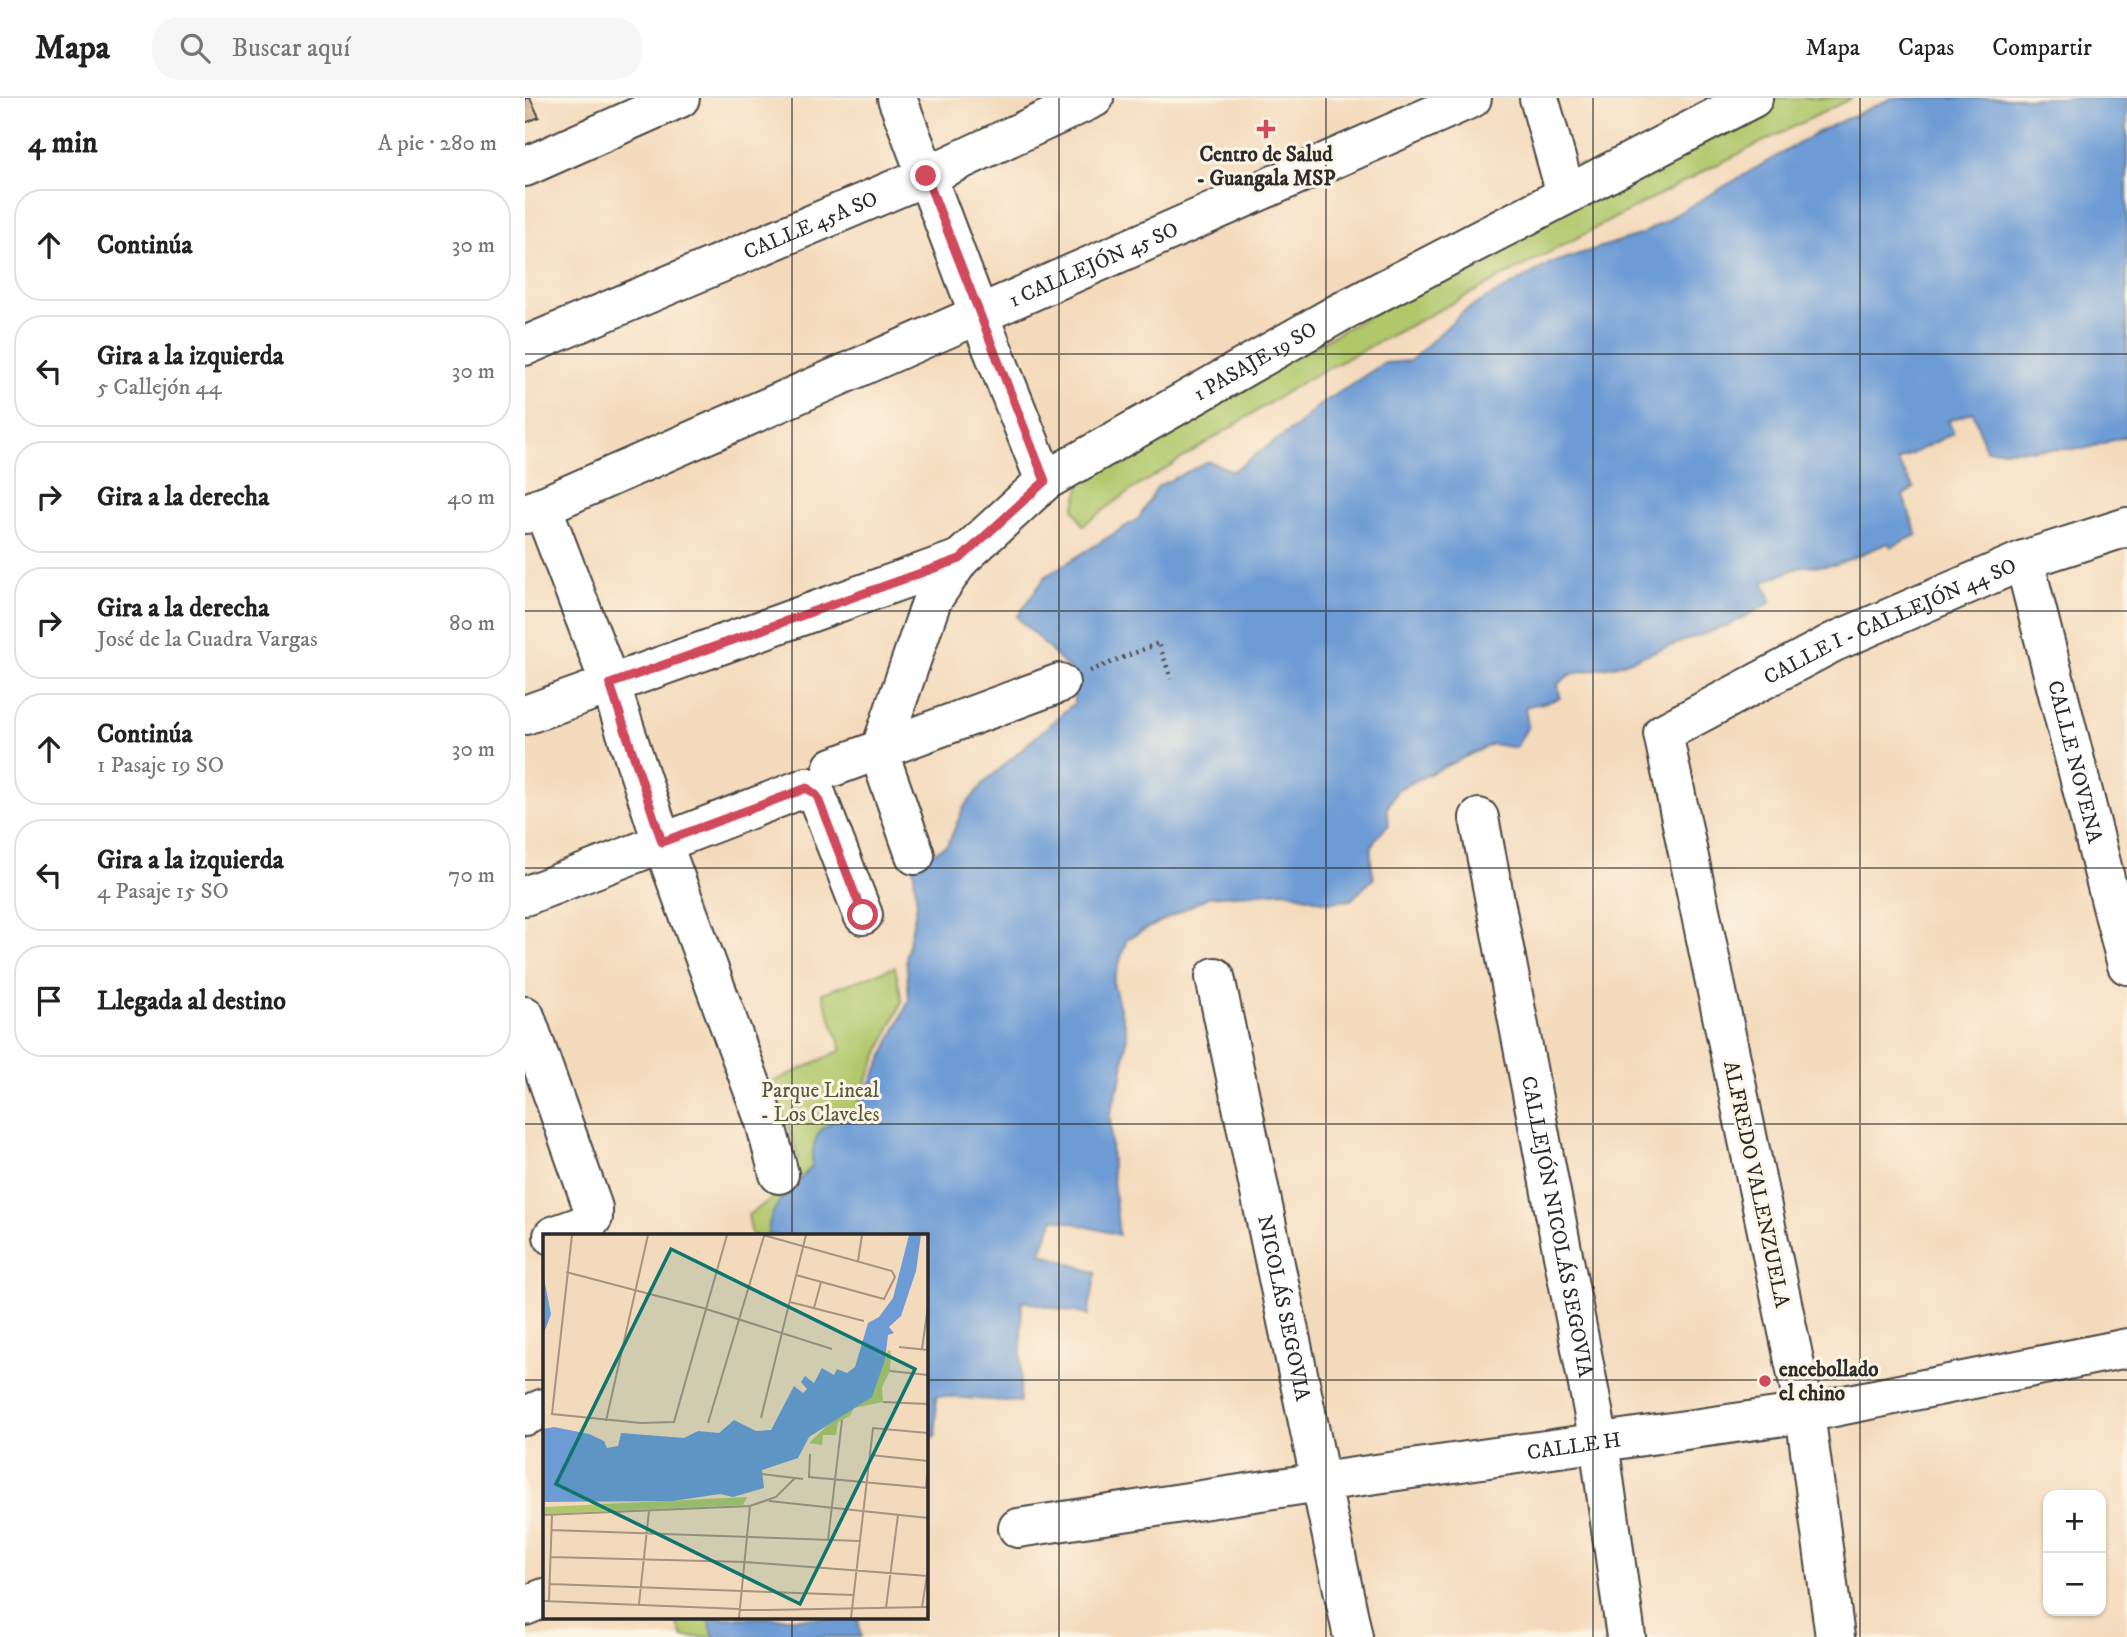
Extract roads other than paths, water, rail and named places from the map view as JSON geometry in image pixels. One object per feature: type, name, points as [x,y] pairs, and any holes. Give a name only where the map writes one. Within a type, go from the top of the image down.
[{"type":"street","points":[[525,167],[680,98]]},
{"type":"street","points":[[897,98],[1045,481]]},
{"type":"street","name":"CALLE 45A SO","points":[[525,346],[926,176],[1094,98]]},
{"type":"street","name":"1 CALLEJÓN 45 SO","points":[[533,510],[1472,98]]},
{"type":"street","points":[[1539,98],[1566,194]]},
{"type":"street","name":"1 PASAJE 19 SO","points":[[881,748],[932,600],[960,559],[1045,481],[1339,313],[1753,98]]},
{"type":"street","points":[[533,510],[610,684],[662,842],[765,1122],[779,1174]]},
{"type":"street","name":"CALLE I - CALLEJÓN 44 SO","points":[[1663,733],[1833,642],[2024,560],[2127,527]]},
{"type":"street","points":[[525,715],[960,559]]},
{"type":"street","name":"CALLE NOVENA","points":[[2024,560],[2127,965]]},
{"type":"street","points":[[525,896],[820,777],[881,748],[1060,683]]},
{"type":"street","name":"ALFREDO VALENZUELA","points":[[1663,733],[1805,1413],[1835,1637]]},
{"type":"street","points":[[881,748],[883,764],[915,855]]},
{"type":"street","points":[[820,777],[817,796],[863,915]]},
{"type":"street","name":"CALLEJÓN NICOLÁS SEGOVIA","points":[[1479,818],[1599,1442],[1626,1637]]},
{"type":"street","name":"NICOLÁS SEGOVIA","points":[[1215,977],[1353,1637]]},
{"type":"street","points":[[525,1016],[533,1068],[593,1209],[593,1217],[587,1224],[559,1234]]},
{"type":"street","points":[[525,1246],[543,1240]]},
{"type":"street","name":"CALLE H","points":[[1019,1528],[1805,1413],[2127,1348]]},
{"type":"street","points":[[525,1416],[543,1408]]},
{"type":"street","points":[[525,1606],[543,1598]]},
{"type":"water","points":[[1892,98],[2127,98],[2127,436],[2084,449],[1986,450],[1973,412],[1948,421],[1954,433],[1897,461],[1914,488],[1903,496],[1917,535],[1891,547],[1888,543],[1835,565],[1803,566],[1763,582],[1772,602],[1729,625],[1617,665],[1571,674],[1558,684],[1560,698],[1525,707],[1528,726],[1516,748],[1492,744],[1398,789],[1387,808],[1389,825],[1371,848],[1374,878],[1351,900],[1326,902],[1285,891],[1208,897],[1127,939],[1113,983],[1127,1034],[1122,1076],[1110,1113],[1112,1170],[1119,1235],[1054,1218],[1041,1253],[1096,1273],[1088,1315],[1022,1301],[1020,1402],[936,1396],[936,1436],[927,1440],[927,1234],[768,1234],[769,1225],[776,1206],[812,1167],[814,1143],[822,1129],[858,1111],[909,1000],[906,956],[917,904],[913,865],[948,844],[964,807],[984,783],[1074,703],[1073,673],[1017,617],[1046,576],[1139,518],[1158,486],[1209,461],[1233,471],[1298,425],[1317,407],[1384,363],[1410,361],[1464,311],[1551,263],[1642,234],[1820,131]]},
{"type":"water","points":[[709,1620],[858,1620],[861,1637],[714,1637]]},
{"type":"place","name":"Centro de Salud - Guangala MSP","points":[[1266,129]]},
{"type":"place","name":"encebollado el chino","points":[[1765,1381]]},
{"type":"park label","name":"Parque Lineal - Los Claveles","points":[[820,1102]]}]
